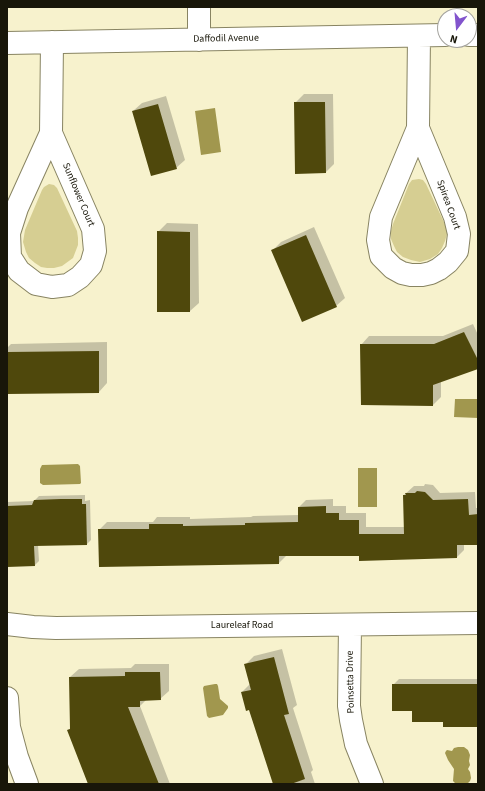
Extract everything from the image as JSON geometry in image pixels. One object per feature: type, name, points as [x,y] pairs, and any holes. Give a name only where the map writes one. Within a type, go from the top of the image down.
[{"type":"street","points":[[199,7],[199,40]]},
{"type":"street","name":"Daffodil Avenue","points":[[7,43],[437,35]]},
{"type":"street","name":"Spirea Court","points":[[418,128],[455,217],[459,234],[457,251],[448,262],[431,273],[411,275],[402,273],[392,268],[381,256],[378,240],[381,217],[418,128],[420,36]]},
{"type":"street","name":"Sunflower Court","points":[[51,133],[93,229],[95,251],[91,265],[80,277],[68,285],[52,287],[36,284],[19,271],[10,258],[9,234],[17,208],[51,133],[52,42]]},
{"type":"street","name":"Laureleaf Road","points":[[7,626],[56,628],[478,623]]},
{"type":"street","name":"Poinsetta Drive","points":[[350,625],[349,706],[356,744],[372,784]]},
{"type":"street","points":[[7,698],[10,727],[17,757],[27,784]]},
{"type":"shaded area","points":[[215,108],[221,152],[201,155],[195,111]]},
{"type":"shaded area","points":[[412,180],[423,180],[426,184],[446,227],[447,234],[438,254],[430,259],[420,262],[403,257],[397,252],[391,239],[393,224],[409,184]]},
{"type":"shaded area","points":[[49,184],[54,185],[57,188],[77,231],[78,238],[78,245],[73,258],[62,266],[54,268],[41,267],[29,258],[23,242],[25,230],[42,190]]},
{"type":"shaded area","points":[[455,399],[478,399],[478,418],[454,417]]},
{"type":"shaded area","points":[[78,464],[80,466],[80,484],[43,485],[40,483],[40,469],[42,465]]},
{"type":"shaded area","points":[[358,468],[377,468],[377,507],[358,507]]},
{"type":"shaded area","points":[[215,684],[218,686],[220,699],[228,706],[228,708],[223,715],[209,718],[207,716],[203,688],[204,686]]},
{"type":"shaded area","points":[[464,747],[468,750],[470,755],[470,765],[468,769],[471,778],[467,784],[456,784],[453,781],[454,769],[445,753],[447,750],[452,751],[454,748]]},
{"type":"building","points":[[294,102],[325,102],[326,173],[295,174]]},
{"type":"building","points":[[158,104],[177,169],[151,176],[132,111]]},
{"type":"building","points":[[157,231],[190,232],[190,312],[157,312]]},
{"type":"building","points":[[306,235],[337,307],[302,322],[271,250]]},
{"type":"building","points":[[464,332],[478,360],[478,369],[433,385],[433,406],[361,405],[360,344],[434,344]]},
{"type":"building","points":[[99,351],[99,393],[7,394],[7,352]]},
{"type":"building","points":[[417,491],[425,492],[433,500],[468,499],[469,515],[478,514],[478,545],[457,545],[457,558],[359,561],[359,556],[279,556],[279,564],[99,567],[98,529],[149,529],[149,524],[183,524],[183,526],[298,522],[298,507],[326,506],[326,513],[339,513],[339,520],[359,520],[359,534],[404,534],[403,495],[406,495],[405,493],[415,493]]},
{"type":"building","points":[[82,499],[82,504],[86,504],[87,545],[34,546],[35,566],[7,567],[7,506],[32,505],[34,500]]},
{"type":"building","points":[[274,657],[289,714],[284,715],[305,779],[291,784],[273,784],[249,710],[246,711],[241,692],[251,690],[244,664]]},
{"type":"building","points":[[125,672],[160,672],[161,700],[140,701],[140,707],[128,707],[159,784],[88,784],[67,730],[70,729],[69,677],[125,676]]},
{"type":"building","points":[[392,684],[478,684],[478,727],[443,727],[443,722],[412,722],[412,711],[392,711]]}]
